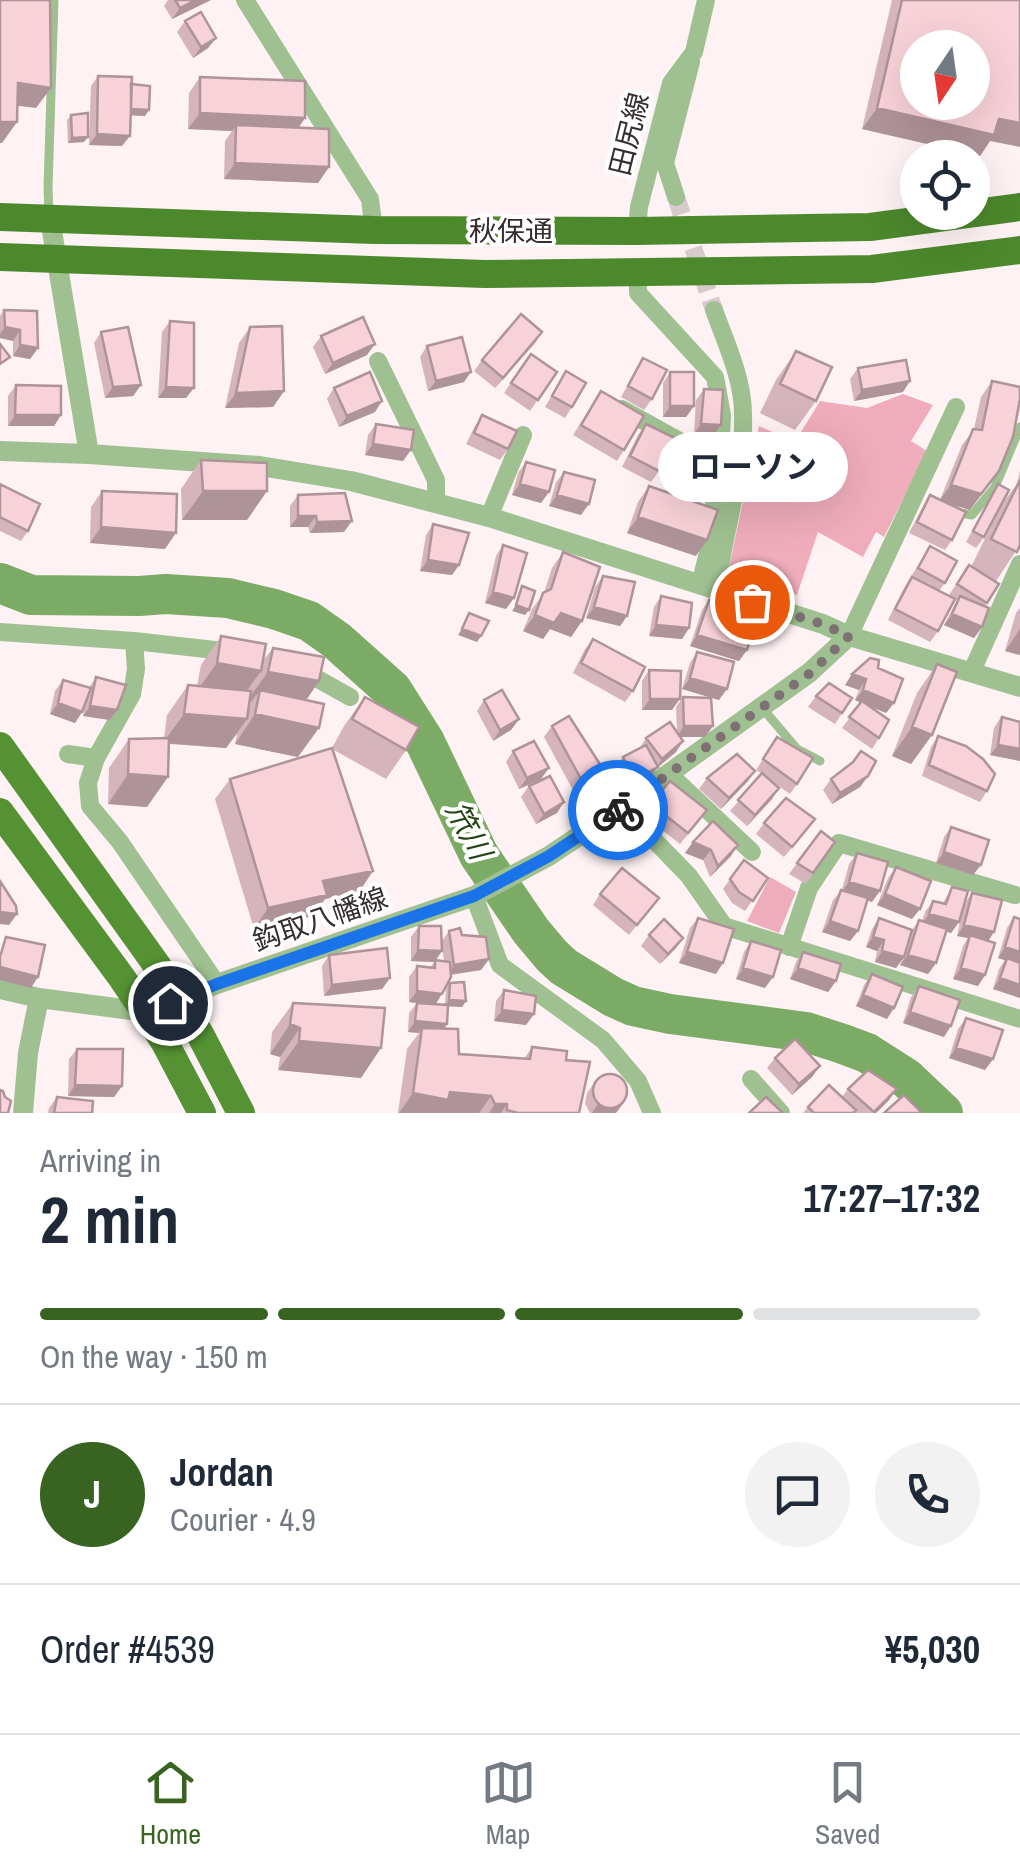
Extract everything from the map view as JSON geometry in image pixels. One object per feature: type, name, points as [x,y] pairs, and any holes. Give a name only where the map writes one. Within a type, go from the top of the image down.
[{"type":"highway","name":"秋保通","points":[[0,217],[374,230],[637,231],[870,227],[1020,206]]},
{"type":"highway","name":"秋保通","points":[[0,257],[485,274],[872,268],[1020,250]]},
{"type":"main road","points":[[0,746],[161,971],[200,1034],[241,1113]]},
{"type":"main road","points":[[0,812],[122,978],[164,1041],[202,1113]]},
{"type":"street","points":[[245,0],[370,199],[374,230]]},
{"type":"street","name":"田尻線","points":[[637,231],[640,203],[670,83],[694,52],[706,0]]},
{"type":"street","points":[[676,196],[665,163],[694,52]]},
{"type":"street","points":[[50,218],[89,454]]},
{"type":"street","points":[[638,272],[638,294],[714,376],[722,415],[708,588]]},
{"type":"street","points":[[708,588],[720,555],[739,461],[744,412],[734,366],[714,310]]},
{"type":"street","points":[[378,361],[436,480],[436,502]]},
{"type":"street","points":[[606,400],[685,444],[720,457]]},
{"type":"street","points":[[956,407],[921,502],[849,636],[809,674],[622,807],[690,876],[724,926],[1020,1018]]},
{"type":"street","points":[[488,516],[523,435]]},
{"type":"street","points":[[0,451],[260,466],[351,481],[488,516],[849,636],[1020,687]]},
{"type":"street","points":[[972,671],[1020,564]]},
{"type":"street","points":[[0,632],[246,654]]},
{"type":"street","points":[[134,641],[136,669],[132,694],[96,758],[88,783],[90,806],[120,842],[217,984]]},
{"type":"street","points":[[283,660],[350,697]]},
{"type":"street","points":[[68,754],[96,758]]},
{"type":"street","points":[[668,773],[752,852]]},
{"type":"street","name":"鈎取八幡線","points":[[0,989],[131,1010],[170,1003],[478,894],[549,856],[622,807]]},
{"type":"street","points":[[789,947],[809,888],[839,843],[1014,896]]},
{"type":"street","points":[[478,894],[500,965],[603,1040],[638,1081],[652,1113]]},
{"type":"street","points":[[24,1113],[28,1053],[39,998]]},
{"type":"street","points":[[751,1079],[781,1113]]},
{"type":"lane","points":[[50,218],[54,0]]},
{"type":"lane","points":[[944,510],[972,515],[996,487],[1020,428]]},
{"type":"lane","points":[[762,707],[796,750],[820,761]]},
{"type":"shaded area","points":[[903,394],[933,405],[911,441],[927,451],[884,537],[876,532],[863,557],[818,532],[797,595],[728,572],[759,426],[795,442],[820,401],[867,408]]},
{"type":"shaded area","points":[[770,877],[796,892],[779,933],[747,921]]},
{"type":"building","points":[[0,0],[50,0],[51,88],[18,83],[17,122],[0,122]]},
{"type":"building","points":[[175,0],[196,0],[180,8]]},
{"type":"building","points":[[902,0],[1020,0],[1020,123],[999,119],[994,135],[929,120],[990,120],[990,30],[900,30],[900,113],[877,108]]},
{"type":"building","points":[[201,12],[216,38],[201,47],[185,21]]},
{"type":"building","points":[[98,76],[132,77],[130,136],[97,134]]},
{"type":"building","points":[[200,77],[305,81],[305,118],[200,113]]},
{"type":"building","points":[[131,84],[150,86],[149,110],[131,109]]},
{"type":"building","points":[[88,113],[88,137],[72,138],[71,115]]},
{"type":"building","points":[[236,125],[329,129],[329,167],[235,163]]},
{"type":"building","points":[[4,310],[37,311],[38,348],[20,345],[20,330],[5,327]]},
{"type":"building","points":[[521,314],[542,332],[503,378],[482,360]]},
{"type":"building","points":[[363,317],[375,344],[333,363],[321,336]]},
{"type":"building","points":[[170,321],[194,323],[194,388],[166,387]]},
{"type":"building","points":[[282,326],[284,391],[236,393],[250,327]]},
{"type":"building","points":[[128,327],[141,385],[113,387],[101,332]]},
{"type":"building","points":[[462,337],[471,372],[436,381],[427,346]]},
{"type":"building","points":[[0,344],[10,357],[0,364]]},
{"type":"building","points":[[796,351],[832,367],[816,401],[780,384]]},
{"type":"building","points":[[531,354],[557,372],[538,400],[511,383]]},
{"type":"building","points":[[643,358],[667,370],[652,399],[628,386]]},
{"type":"building","points":[[906,360],[910,381],[862,390],[858,368]]},
{"type":"building","points":[[566,371],[586,383],[572,407],[552,396]]},
{"type":"building","points":[[370,372],[382,401],[347,416],[334,388]]},
{"type":"building","points":[[670,372],[694,372],[694,406],[670,406]]},
{"type":"building","points":[[992,381],[1020,387],[1020,399],[1013,437],[999,471],[981,494],[951,485],[973,429],[982,430]]},
{"type":"building","points":[[16,385],[61,386],[61,415],[15,415]]},
{"type":"building","points":[[704,389],[723,390],[721,425],[701,424]]},
{"type":"building","points":[[601,391],[644,416],[624,450],[581,425]]},
{"type":"building","points":[[482,415],[517,431],[508,449],[474,433]]},
{"type":"building","points":[[376,424],[414,430],[411,450],[373,444]]},
{"type":"building","points":[[646,424],[675,438],[659,471],[630,456]]},
{"type":"building","points":[[685,436],[720,453],[704,487],[669,471]]},
{"type":"building","points":[[201,460],[267,463],[267,491],[203,491]]},
{"type":"building","points":[[526,462],[555,470],[549,492],[520,484]]},
{"type":"building","points":[[564,472],[595,480],[589,504],[557,495]]},
{"type":"building","points":[[1020,480],[1020,545],[1017,552],[991,539]]},
{"type":"building","points":[[0,484],[40,504],[28,531],[0,517]]},
{"type":"building","points":[[998,484],[1009,490],[984,537],[973,531]]},
{"type":"building","points":[[649,486],[718,510],[707,540],[638,517]]},
{"type":"building","points":[[102,491],[177,494],[176,533],[101,527]]},
{"type":"building","points":[[345,493],[352,521],[317,522],[316,516],[298,516],[298,495]]},
{"type":"building","points":[[930,495],[966,512],[952,540],[917,522]]},
{"type":"building","points":[[433,524],[469,533],[459,565],[428,560]]},
{"type":"building","points":[[503,545],[527,553],[514,598],[493,592]]},
{"type":"building","points":[[930,546],[957,561],[945,583],[918,568]]},
{"type":"building","points":[[563,552],[600,567],[582,621],[561,613],[554,623],[535,615],[543,593],[551,589]]},
{"type":"building","points":[[969,565],[999,584],[987,603],[957,584]]},
{"type":"building","points":[[603,576],[635,582],[627,616],[594,607]]},
{"type":"building","points":[[912,577],[955,599],[938,631],[895,609]]},
{"type":"building","points":[[522,586],[535,591],[529,610],[516,605]]},
{"type":"building","points":[[661,596],[692,603],[689,628],[656,625]]},
{"type":"building","points":[[960,596],[989,608],[982,627],[952,614]]},
{"type":"building","points":[[709,600],[757,615],[747,650],[697,635]]},
{"type":"building","points":[[469,613],[489,621],[481,636],[462,629]]},
{"type":"building","points":[[221,636],[266,644],[261,671],[217,663]]},
{"type":"building","points":[[593,639],[645,667],[633,691],[581,663]]},
{"type":"building","points":[[273,648],[324,657],[319,681],[268,672]]},
{"type":"building","points":[[697,652],[734,662],[727,689],[690,678]]},
{"type":"building","points":[[870,658],[879,660],[878,668],[903,679],[894,703],[863,690],[866,679],[852,674]]},
{"type":"building","points":[[937,664],[957,672],[932,735],[912,727]]},
{"type":"building","points":[[649,670],[681,671],[680,699],[650,699]]},
{"type":"building","points":[[96,677],[126,685],[117,710],[90,706]]},
{"type":"building","points":[[63,680],[91,688],[82,712],[58,703]]},
{"type":"building","points":[[829,683],[852,698],[842,713],[816,696]]},
{"type":"building","points":[[188,685],[251,691],[247,719],[184,714]]},
{"type":"building","points":[[260,690],[324,704],[319,728],[255,714]]},
{"type":"building","points":[[502,690],[519,719],[500,730],[484,700]]},
{"type":"building","points":[[365,697],[419,727],[406,750],[352,719]]},
{"type":"building","points":[[683,697],[711,698],[713,726],[684,726]]},
{"type":"building","points":[[862,701],[889,720],[879,738],[849,717]]},
{"type":"building","points":[[569,716],[603,769],[581,779],[552,726]]},
{"type":"building","points":[[1002,717],[1020,722],[1020,749],[998,745]]},
{"type":"building","points":[[670,722],[683,741],[662,759],[646,738]]},
{"type":"building","points":[[938,736],[966,746],[983,759],[995,774],[987,791],[929,765]]},
{"type":"building","points":[[777,737],[813,758],[797,784],[763,759]]},
{"type":"building","points":[[169,738],[168,777],[128,774],[129,739]]},
{"type":"building","points":[[534,741],[549,768],[527,778],[513,751]]},
{"type":"building","points":[[646,745],[658,767],[634,779],[623,757]]},
{"type":"building","points":[[332,748],[373,871],[323,881],[327,895],[268,908],[230,779]]},
{"type":"building","points":[[861,751],[876,761],[868,776],[840,793],[831,779]]},
{"type":"building","points":[[737,754],[755,771],[729,798],[707,778]]},
{"type":"building","points":[[762,773],[779,788],[755,815],[738,800]]},
{"type":"building","points":[[550,776],[564,802],[544,814],[529,786]]},
{"type":"building","points":[[594,780],[608,803],[591,811],[578,789]]},
{"type":"building","points":[[670,781],[707,810],[688,833],[651,804]]},
{"type":"building","points":[[786,798],[815,819],[792,847],[764,823]]},
{"type":"building","points":[[713,821],[738,845],[718,866],[711,850],[693,842]]},
{"type":"building","points":[[951,827],[989,840],[981,865],[944,852]]},
{"type":"building","points":[[821,831],[835,842],[813,873],[797,863]]},
{"type":"building","points":[[857,853],[888,862],[880,891],[849,882]]},
{"type":"building","points":[[744,860],[768,878],[753,901],[739,892],[730,879]]},
{"type":"building","points":[[896,867],[931,881],[920,909],[885,894]]},
{"type":"building","points":[[622,868],[659,898],[637,925],[600,894]]},
{"type":"building","points":[[0,881],[16,906],[17,914],[0,912]]},
{"type":"building","points":[[952,887],[968,891],[959,922],[929,914],[933,901],[946,904]]},
{"type":"building","points":[[841,890],[868,898],[858,931],[830,921]]},
{"type":"building","points":[[972,893],[1002,900],[994,932],[964,925]]},
{"type":"building","points":[[1014,917],[1020,919],[1020,952],[1005,947]]},
{"type":"building","points":[[698,918],[734,929],[723,963],[687,952]]},
{"type":"building","points":[[879,918],[912,930],[904,957],[882,951],[884,940],[873,937]]},
{"type":"building","points":[[664,919],[683,938],[668,954],[649,935]]},
{"type":"building","points":[[919,920],[947,929],[936,963],[908,955]]},
{"type":"building","points":[[419,926],[441,926],[442,951],[418,950]]},
{"type":"building","points":[[460,928],[462,935],[486,937],[489,959],[454,965],[449,931]]},
{"type":"building","points":[[970,935],[995,943],[985,975],[961,968]]},
{"type":"building","points":[[6,937],[45,945],[38,977],[0,967]]},
{"type":"building","points":[[751,941],[781,950],[773,977],[743,968]]},
{"type":"building","points":[[387,948],[390,978],[332,985],[329,955]]},
{"type":"building","points":[[803,952],[841,964],[836,981],[798,968]]},
{"type":"building","points":[[1007,958],[1020,963],[1020,985],[1000,978]]},
{"type":"building","points":[[435,960],[450,962],[451,977],[442,994],[417,991],[417,966],[435,968]]},
{"type":"building","points":[[872,974],[903,987],[894,1008],[863,995]]},
{"type":"building","points":[[464,982],[466,1001],[449,1000],[450,983]]},
{"type":"building","points":[[919,986],[960,1000],[951,1026],[910,1012]]},
{"type":"building","points":[[504,990],[536,996],[534,1014],[502,1010]]},
{"type":"building","points":[[293,1003],[385,1008],[381,1048],[299,1041],[300,1028],[290,1024]]},
{"type":"building","points":[[417,1003],[448,1005],[447,1024],[415,1021]]},
{"type":"building","points":[[966,1018],[1003,1030],[993,1059],[956,1048]]},
{"type":"building","points":[[422,1028],[458,1029],[459,1054],[530,1059],[532,1047],[567,1051],[566,1060],[590,1062],[579,1113],[518,1113],[507,1110],[507,1104],[495,1104],[491,1096],[450,1092],[448,1100],[413,1093]]},
{"type":"building","points":[[795,1039],[820,1066],[799,1084],[775,1058]]},
{"type":"building","points":[[77,1049],[123,1049],[122,1086],[75,1085]]},
{"type":"building","points":[[868,1070],[897,1089],[874,1112],[848,1089]]},
{"type":"building","points":[[610,1074],[622,1079],[627,1091],[622,1103],[610,1108],[598,1103],[593,1091],[598,1079]]},
{"type":"building","points":[[829,1085],[856,1110],[853,1113],[814,1113],[808,1107]]},
{"type":"building","points":[[0,1090],[11,1101],[8,1113],[0,1113]]},
{"type":"building","points":[[904,1095],[922,1113],[884,1113]]},
{"type":"building","points":[[57,1097],[93,1101],[92,1113],[54,1113]]},
{"type":"building","points":[[766,1097],[783,1113],[749,1113]]},
{"type":"waterway","name":"笊川","points":[[0,583],[31,595],[166,594],[228,598],[309,621],[392,690],[425,742],[479,855],[531,931],[564,967],[633,1006],[806,1032],[867,1053],[906,1078],[943,1113]]},
{"type":"tunnel","points":[[676,197],[714,310]]},
{"type":"way so far","points":[[618,810],[809,674],[849,636],[752,602]]},
{"type":"place","name":"ローソン","points":[[752,602]]},
{"type":"route","points":[[170,1003],[474,896],[549,856],[618,810]]}]
